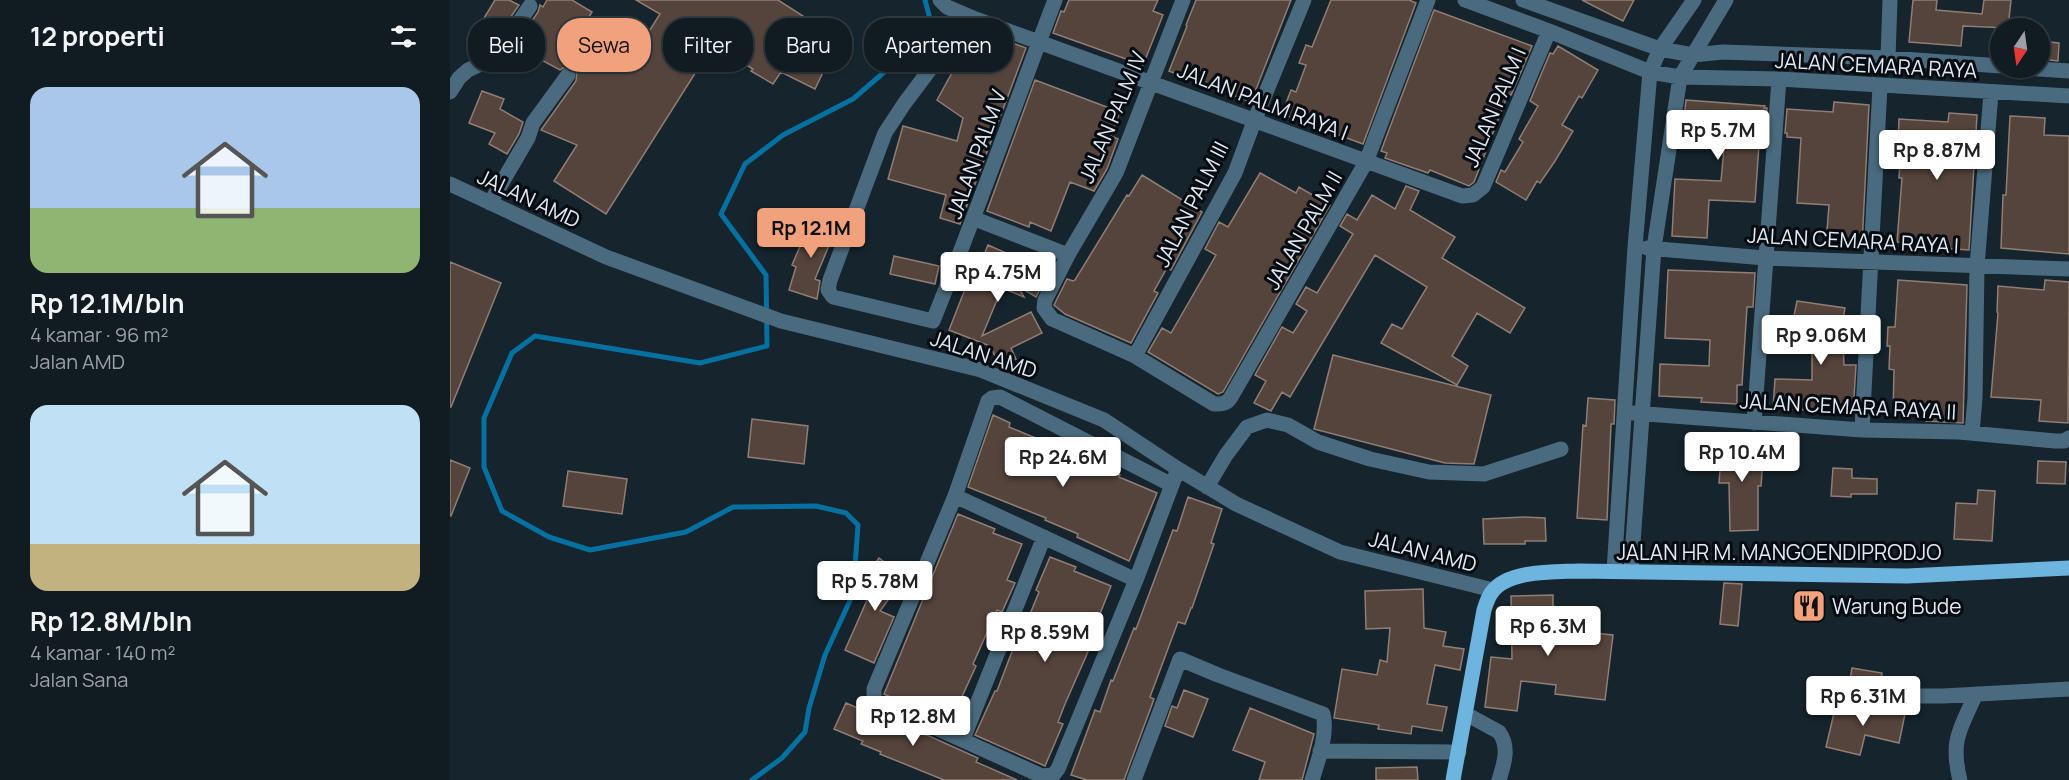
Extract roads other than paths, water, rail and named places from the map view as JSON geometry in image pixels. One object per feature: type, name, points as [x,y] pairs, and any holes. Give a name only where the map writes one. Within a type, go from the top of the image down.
[{"type":"main road","name":"JALAN HR M. MANGOENDIPRODJO","points":[[1493,590],[1511,579],[1534,573],[1631,571],[1896,576],[2069,568]]},
{"type":"main road","points":[[1453,780],[1484,610],[1493,590]]},
{"type":"street","name":"JALAN PALM RAYA I","points":[[940,0],[947,7],[973,18]]},
{"type":"street","name":"JALAN PALM V","points":[[928,72],[885,133],[828,285],[830,295],[833,297],[933,321],[975,219],[1054,0]]},
{"type":"street","name":"JALAN PALM IV","points":[[1135,356],[1052,319],[1046,312],[1046,300],[1068,255],[1116,173],[1183,0]]},
{"type":"street","name":"JALAN PALM III","points":[[1135,356],[1235,173],[1304,0]]},
{"type":"street","name":"JALAN PALM II","points":[[1135,356],[1214,404],[1224,404],[1231,397],[1366,162],[1428,0]]},
{"type":"street","name":"JALAN CEMARA RAYA","points":[[1465,0],[1650,72],[1680,77],[1779,79],[2069,96]]},
{"type":"street","points":[[1523,0],[1559,6],[1660,49],[1693,55],[1723,52],[1888,58],[1990,65]]},
{"type":"street","points":[[1614,571],[1635,247],[1650,72],[1660,49],[1694,0]]},
{"type":"street","points":[[1631,571],[1654,248],[1680,77],[1726,0]]},
{"type":"street","points":[[1888,58],[1890,0]]},
{"type":"street","points":[[450,93],[459,78],[468,70],[492,59],[530,6]]},
{"type":"street","name":"JALAN PALM I","points":[[1473,195],[1483,187],[1549,31]]},
{"type":"street","name":"JALAN PALM RAYA I","points":[[1013,33],[1151,81],[1462,196],[1473,195]]},
{"type":"street","points":[[2050,70],[2069,71]]},
{"type":"street","points":[[490,203],[528,138],[533,123],[567,75]]},
{"type":"street","points":[[1754,423],[1779,79]]},
{"type":"street","points":[[1862,429],[1880,86]]},
{"type":"street","points":[[1972,433],[1975,398],[1977,266],[1991,93]]},
{"type":"street","name":"JALAN AMD","points":[[450,184],[606,257],[750,310],[781,321],[981,370],[1104,420],[1236,504],[1340,552],[1493,590]]},
{"type":"street","points":[[975,219],[1068,255]]},
{"type":"street","name":"JALAN CEMARA RAYA I","points":[[1635,247],[1765,258],[2069,269]]},
{"type":"street","points":[[1172,485],[999,398],[992,398],[988,402],[955,496],[874,689],[877,703],[963,739],[1042,776],[1053,775],[1058,769],[1136,579],[1172,485],[1178,469]]},
{"type":"street","name":"JALAN CEMARA RAYA II","points":[[1624,413],[1754,423],[1972,433],[2055,441],[2064,441],[2069,438]]},
{"type":"street","points":[[1207,487],[1226,455],[1247,428],[1267,420],[1288,425],[1318,442],[1370,459],[1429,472],[1484,474],[1561,449]]},
{"type":"street","points":[[955,496],[1136,579]]},
{"type":"street","points":[[963,739],[1044,537]]},
{"type":"street","points":[[1134,780],[1180,659],[1323,714],[1320,751],[1312,780]]},
{"type":"street","points":[[1850,696],[1976,694],[2069,689]]},
{"type":"street","points":[[1960,780],[1955,754],[1956,742],[1976,694]]},
{"type":"street","points":[[1466,714],[1499,732],[1502,736],[1505,752],[1498,780]]},
{"type":"street","points":[[1320,751],[1459,752]]},
{"type":"waterway","points":[[752,780],[782,758],[805,732],[809,708],[825,655],[853,594],[858,525],[846,513],[816,506],[733,507],[686,532],[590,550],[549,537],[502,511],[484,467],[484,418],[512,353],[535,336],[700,363],[767,346],[766,275],[721,214],[745,164],[783,135],[853,99],[933,30],[925,0]]},
{"type":"place","name":"Warung Bude","points":[[1809,606]]}]
